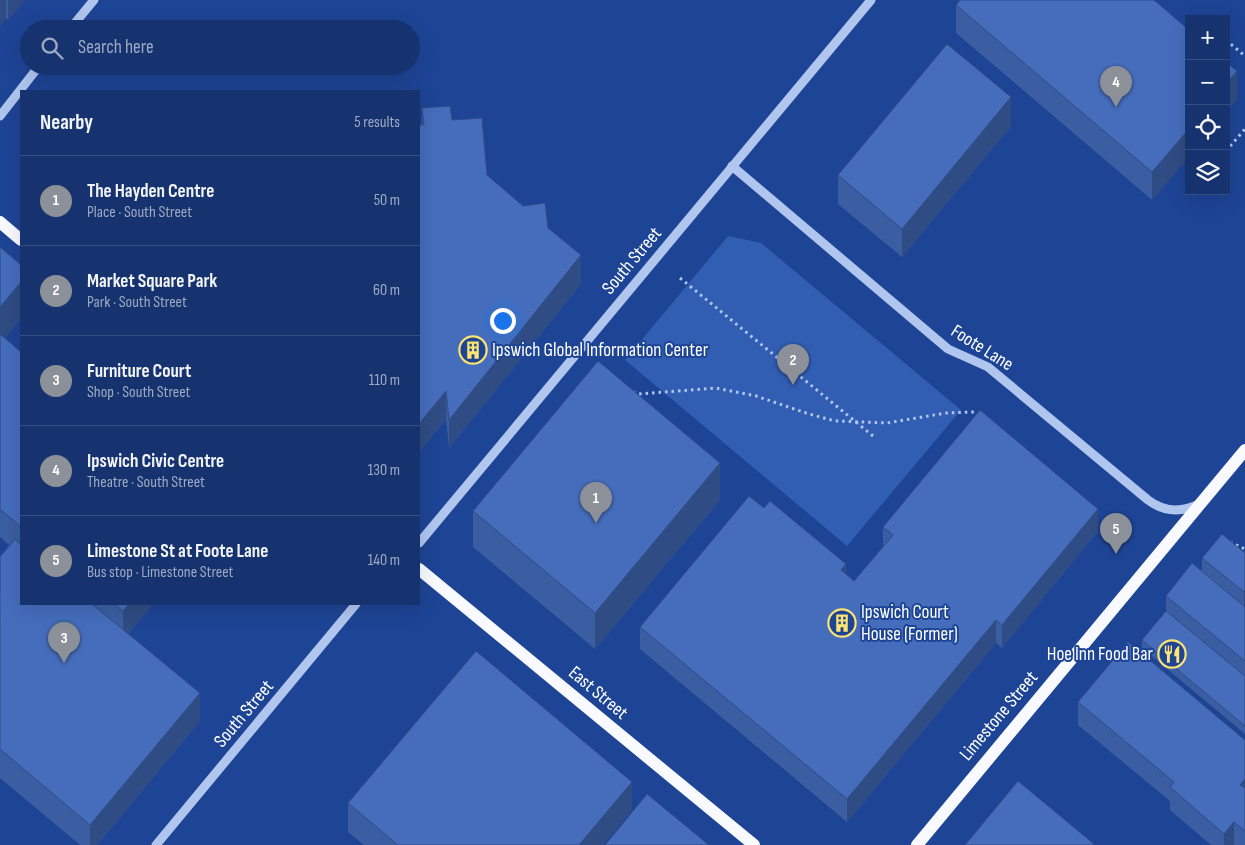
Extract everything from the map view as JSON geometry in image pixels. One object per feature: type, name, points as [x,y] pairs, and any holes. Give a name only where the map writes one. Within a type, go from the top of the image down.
[{"type":"main road","points":[[0,222],[20,239]]},
{"type":"main road","name":"Limestone Street","points":[[917,845],[1245,450]]},
{"type":"main road","name":"East Street","points":[[420,570],[754,845]]},
{"type":"street","points":[[77,20],[94,0]]},
{"type":"street","name":"South Street","points":[[420,542],[871,0]]},
{"type":"street","points":[[21,90],[33,75]]},
{"type":"street","points":[[0,116],[20,91]]},
{"type":"street","name":"Foote Lane","points":[[732,166],[948,349],[988,367],[1148,500],[1162,508],[1175,511],[1187,509],[1201,503]]},
{"type":"street","name":"South Street","points":[[156,845],[355,605]]},
{"type":"path","points":[[1230,43],[1245,56]]},
{"type":"path","points":[[1227,150],[1245,129]]},
{"type":"path","points":[[680,278],[873,436]]},
{"type":"path","points":[[629,392],[638,394],[716,388],[756,396],[835,421],[887,423],[946,413],[974,412]]},
{"type":"path","points":[[1223,538],[1245,549]]},
{"type":"shaded area","points":[[728,236],[761,243],[961,410],[847,546],[625,360]]},
{"type":"building","points":[[960,0],[1154,0],[1185,27],[1185,134],[1152,172],[956,5]]},
{"type":"building","points":[[947,44],[1011,97],[902,229],[838,175]]},
{"type":"building","points":[[1230,65],[1237,71],[1230,79]]},
{"type":"building","name":"Ipswich Global Information Center","points":[[450,106],[452,120],[482,118],[487,175],[523,206],[545,203],[548,228],[581,255],[449,420],[446,391],[420,423],[420,125],[424,125],[422,108]]},
{"type":"building","points":[[0,247],[20,264],[20,283],[0,307]]},
{"type":"building","points":[[0,334],[20,351],[20,526],[0,509]]},
{"type":"building","points":[[598,361],[720,463],[595,613],[473,511]]},
{"type":"building","name":"Ipswich Court House (Former)","points":[[980,410],[1098,509],[1002,625],[996,620],[847,799],[640,627],[749,496],[764,508],[770,501],[846,564],[841,570],[854,581],[893,535],[883,527]]},
{"type":"building","points":[[1222,534],[1245,553],[1244,592],[1202,558]]},
{"type":"building","points":[[15,539],[20,544],[20,605],[93,605],[200,693],[90,825],[0,749],[0,557]]},
{"type":"building","points":[[1192,563],[1245,607],[1245,661],[1166,596]]},
{"type":"building","points":[[115,605],[128,605],[123,611]]},
{"type":"building","points":[[1166,611],[1245,676],[1245,726],[1142,640]]},
{"type":"building","points":[[1128,642],[1245,740],[1245,779],[1240,785],[1245,788],[1245,831],[1234,822],[1224,834],[1170,787],[1174,782],[1078,702]]},
{"type":"building","points":[[476,651],[632,782],[579,845],[398,845],[348,803]]},
{"type":"building","points":[[1018,781],[1094,844],[965,845]]},
{"type":"building","points":[[647,794],[709,845],[605,845]]},
{"type":"place","name":"Ipswich Civic Centre","points":[[1116,107]]},
{"type":"place","name":"Ipswich Global Information Center","points":[[473,350]]},
{"type":"place","name":"Market Square Park","points":[[793,385]]},
{"type":"place","name":"The Hayden Centre","points":[[596,523]]},
{"type":"place","name":"Limestone St at Foote Lane","points":[[1116,554]]},
{"type":"place","name":"Ipswich Court House (Former)","points":[[842,623]]},
{"type":"place","name":"Hoe Inn Food Bar","points":[[1172,654]]},
{"type":"place","name":"Furniture Court","points":[[64,663]]}]
